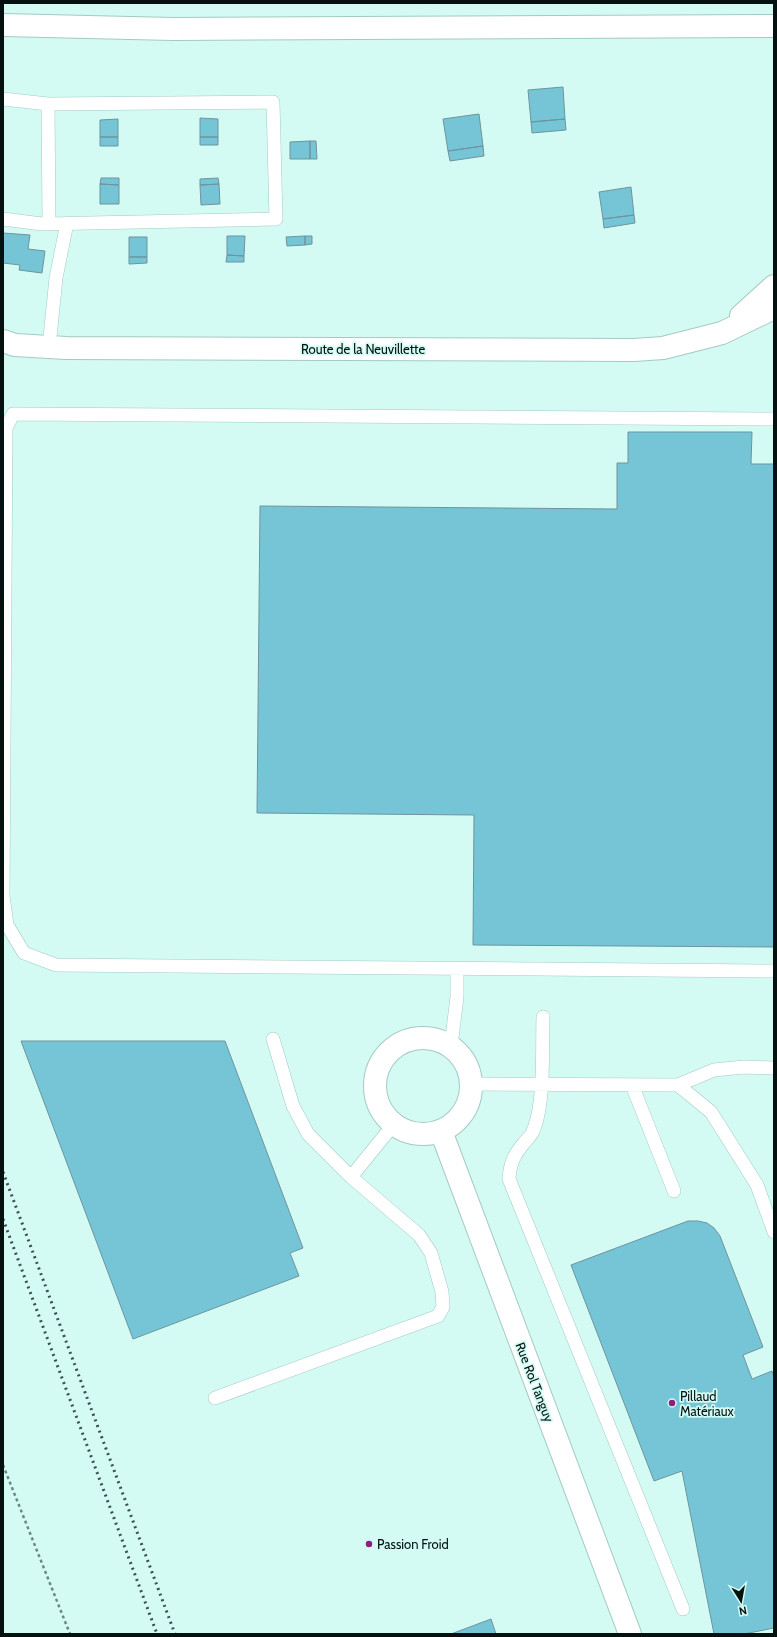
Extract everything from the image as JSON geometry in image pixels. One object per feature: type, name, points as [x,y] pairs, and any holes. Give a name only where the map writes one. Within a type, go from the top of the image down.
[{"type":"main road","points":[[3,25],[173,29],[774,26]]},
{"type":"main road","name":"Route de la Neuvillette","points":[[722,333],[774,286]]},
{"type":"main road","name":"Route de la Neuvillette","points":[[3,341],[15,345],[49,347],[634,350],[663,348],[722,333],[774,308]]},
{"type":"main road","points":[[419,1038],[436,1039],[451,1046],[461,1056],[469,1069],[472,1084],[470,1098],[464,1112],[454,1123],[441,1131],[425,1134],[409,1132],[394,1124],[383,1112],[376,1097],[375,1080],[380,1065],[390,1052],[403,1042],[419,1038]]},
{"type":"main road","name":"Rue Rol Tanguy","points":[[441,1131],[630,1634]]},
{"type":"lane","points":[[3,99],[48,104],[273,102],[276,219],[67,223],[3,219]]},
{"type":"lane","points":[[48,104],[49,223]]},
{"type":"lane","points":[[49,347],[56,278],[67,223]]},
{"type":"lane","points":[[774,419],[12,414],[6,428],[3,896],[7,925],[24,953],[56,965],[457,969],[774,970]]},
{"type":"lane","points":[[451,1046],[457,997],[457,969]]},
{"type":"lane","points":[[543,1017],[541,1085],[538,1115],[533,1132],[515,1153],[510,1166],[509,1179],[683,1609]]},
{"type":"lane","points":[[215,1398],[438,1316],[443,1307],[442,1292],[431,1252],[419,1235],[350,1177],[308,1134],[293,1106],[273,1039]]},
{"type":"lane","points":[[472,1084],[678,1085],[714,1070],[744,1067],[774,1068]]},
{"type":"lane","points":[[632,1085],[674,1191]]},
{"type":"lane","points":[[678,1085],[711,1112],[757,1185],[774,1232]]},
{"type":"lane","points":[[350,1177],[394,1124]]},
{"type":"path","points":[[3,1465],[70,1634]]},
{"type":"building","points":[[563,87],[565,119],[531,122],[528,90]]},
{"type":"building","points":[[479,114],[483,146],[448,151],[443,119]]},
{"type":"building","points":[[200,118],[218,119],[218,137],[200,137]]},
{"type":"building","points":[[118,119],[118,137],[100,137],[100,120]]},
{"type":"building","points":[[565,119],[566,130],[532,133],[531,122]]},
{"type":"building","points":[[100,137],[118,137],[118,146],[100,146]]},
{"type":"building","points":[[200,137],[218,137],[218,145],[200,145]]},
{"type":"building","points":[[310,141],[310,159],[290,159],[290,142]]},
{"type":"building","points":[[310,141],[316,141],[317,159],[310,159]]},
{"type":"building","points":[[483,146],[484,156],[450,161],[448,151]]},
{"type":"building","points":[[101,178],[119,178],[119,185],[100,184]]},
{"type":"building","points":[[218,178],[219,184],[200,185],[200,179]]},
{"type":"building","points":[[100,184],[119,185],[119,204],[100,204]]},
{"type":"building","points":[[219,184],[220,204],[201,205],[200,185]]},
{"type":"building","points":[[631,187],[634,215],[603,219],[599,192]]},
{"type":"building","points":[[634,215],[635,223],[604,228],[603,219]]},
{"type":"building","points":[[3,233],[30,235],[28,249],[45,251],[42,273],[19,270],[20,265],[3,263]]},
{"type":"building","points":[[227,236],[245,236],[244,256],[227,255]]},
{"type":"building","points":[[305,236],[312,236],[312,244],[305,245]]},
{"type":"building","points":[[305,236],[305,245],[287,246],[286,237]]},
{"type":"building","points":[[129,237],[147,237],[147,257],[129,257]]},
{"type":"building","points":[[227,255],[244,256],[244,262],[226,262]]},
{"type":"building","points":[[129,257],[147,257],[147,263],[129,264]]},
{"type":"building","points":[[628,432],[752,432],[751,464],[774,464],[774,947],[473,945],[474,815],[257,813],[260,506],[617,509],[617,463],[628,463]]},
{"type":"building","points":[[21,1041],[225,1041],[303,1248],[290,1253],[299,1276],[133,1339]]},
{"type":"building","points":[[688,1221],[707,1223],[714,1228],[720,1236],[763,1347],[743,1355],[752,1379],[772,1371],[774,1377],[774,1628],[744,1634],[714,1634],[682,1471],[654,1481],[571,1265]]},
{"type":"building","points":[[491,1619],[496,1634],[451,1634]]},
{"type":"railway","points":[[3,1172],[175,1634]]},
{"type":"railway","points":[[3,1219],[157,1634]]},
{"type":"place","name":"Pillaud Matériaux","points":[[672,1403]]},
{"type":"place","name":"Passion Froid","points":[[369,1544]]}]
